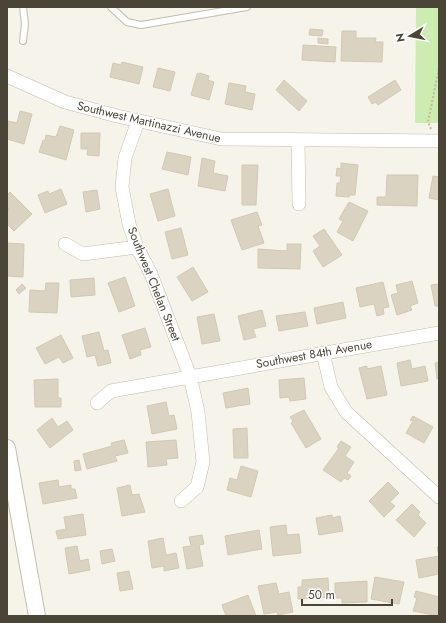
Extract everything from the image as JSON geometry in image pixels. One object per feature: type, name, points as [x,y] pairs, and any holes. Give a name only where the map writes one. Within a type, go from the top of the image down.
[{"type":"street","name":"Southwest Martinazzi Avenue","points":[[7,76],[64,102],[138,121],[221,139],[436,141]]},
{"type":"street","name":"Southwest Chelan Street","points":[[138,121],[125,158],[122,187],[129,224],[137,247],[151,274],[190,376],[198,412],[203,462],[197,488],[181,501]]},
{"type":"street","points":[[298,140],[299,204]]},
{"type":"street","points":[[65,244],[83,254],[137,247]]},
{"type":"street","name":"Southwest 84th Avenue","points":[[97,403],[112,391],[439,333]]},
{"type":"street","points":[[322,353],[331,387],[346,412],[439,497]]},
{"type":"street","points":[[7,448],[37,616]]},
{"type":"lane","points":[[22,7],[25,24],[23,41]]},
{"type":"lane","points":[[111,7],[127,22],[141,25],[247,7]]},
{"type":"path","points":[[436,141],[428,122],[439,68]]},
{"type":"green space","points":[[416,7],[439,7],[439,123],[415,123]]},
{"type":"building","points":[[310,29],[323,30],[322,36],[309,35]]},
{"type":"building","points":[[342,31],[356,31],[356,38],[376,38],[375,42],[383,42],[382,62],[341,61]]},
{"type":"building","points":[[318,38],[328,39],[328,44],[318,43]]},
{"type":"building","points":[[303,45],[336,47],[335,62],[302,60]]},
{"type":"building","points":[[122,62],[143,67],[139,84],[110,77],[113,63],[121,65]]},
{"type":"building","points":[[158,68],[175,72],[170,91],[153,87]]},
{"type":"building","points":[[200,73],[209,76],[208,80],[214,82],[209,100],[191,95],[197,74]]},
{"type":"building","points":[[284,80],[307,101],[299,111],[276,90]]},
{"type":"building","points":[[395,80],[401,90],[378,105],[376,102],[372,104],[368,97]]},
{"type":"building","points":[[229,83],[246,86],[245,92],[255,94],[252,110],[225,104]]},
{"type":"building","points":[[20,111],[32,114],[24,144],[7,139],[8,121],[17,123]]},
{"type":"building","points":[[60,126],[74,130],[66,160],[39,152],[43,140],[45,141],[46,135],[56,137]]},
{"type":"building","points":[[81,133],[100,133],[99,156],[87,155],[88,149],[81,149]]},
{"type":"building","points":[[167,152],[191,157],[188,175],[162,169]]},
{"type":"building","points":[[202,158],[215,161],[213,173],[228,176],[225,191],[198,186]]},
{"type":"building","points":[[341,163],[358,165],[355,195],[349,195],[349,197],[336,196],[337,183],[340,183],[341,176],[336,176],[337,168],[341,169]]},
{"type":"building","points":[[242,165],[258,165],[256,205],[242,205]]},
{"type":"building","points":[[387,175],[418,175],[417,206],[377,205],[377,197],[386,197]]},
{"type":"building","points":[[433,176],[439,177],[439,200],[429,198]]},
{"type":"building","points":[[61,189],[67,204],[45,213],[38,195],[48,191],[49,194]]},
{"type":"building","points":[[168,189],[175,216],[158,221],[150,194]]},
{"type":"building","points":[[97,190],[100,209],[86,212],[83,192]]},
{"type":"building","points":[[10,192],[32,214],[14,231],[7,224],[7,212],[9,209],[7,207],[7,195]]},
{"type":"building","points":[[349,202],[368,211],[353,241],[337,232],[343,221],[339,219]]},
{"type":"building","points":[[257,212],[262,225],[258,226],[264,243],[242,250],[231,220]]},
{"type":"building","points":[[181,228],[188,255],[172,259],[165,232]]},
{"type":"building","points":[[324,229],[342,255],[323,267],[313,251],[320,246],[313,236]]},
{"type":"building","points":[[7,243],[24,244],[23,277],[7,276]]},
{"type":"building","points":[[287,244],[301,244],[300,269],[258,268],[258,249],[287,251]]},
{"type":"building","points":[[193,267],[208,292],[192,301],[177,277]]},
{"type":"building","points":[[125,277],[135,306],[119,312],[108,283]]},
{"type":"building","points":[[94,278],[95,295],[71,297],[70,280]]},
{"type":"building","points":[[412,281],[418,303],[410,306],[412,310],[397,315],[391,295],[398,293],[396,285]]},
{"type":"building","points":[[383,282],[389,307],[383,308],[384,314],[377,316],[374,304],[360,307],[356,288]]},
{"type":"building","points":[[46,283],[59,283],[57,313],[29,312],[30,290],[45,291]]},
{"type":"building","points":[[22,284],[26,288],[19,294],[16,290]]},
{"type":"building","points":[[439,284],[439,306],[435,306],[431,285]]},
{"type":"building","points":[[343,302],[346,318],[317,324],[314,308]]},
{"type":"building","points":[[262,310],[266,326],[253,329],[256,337],[244,340],[238,316]]},
{"type":"building","points":[[305,312],[308,326],[279,331],[276,316]]},
{"type":"building","points":[[214,314],[220,341],[202,344],[197,317]]},
{"type":"building","points":[[145,328],[151,347],[140,350],[141,355],[130,359],[122,335]]},
{"type":"building","points":[[99,332],[104,351],[108,350],[111,363],[98,366],[95,355],[87,357],[82,336]]},
{"type":"building","points":[[61,335],[73,358],[63,363],[59,357],[45,364],[36,348]]},
{"type":"building","points":[[410,360],[412,369],[425,366],[428,381],[401,386],[397,363]]},
{"type":"building","points":[[439,362],[439,378],[437,379],[435,363]]},
{"type":"building","points":[[367,366],[367,369],[381,366],[387,395],[367,399],[359,368]]},
{"type":"building","points":[[304,378],[306,399],[290,401],[289,397],[280,398],[279,380]]},
{"type":"building","points":[[58,379],[58,398],[61,398],[61,407],[35,407],[34,380]]},
{"type":"building","points":[[248,388],[250,404],[226,408],[223,393]]},
{"type":"building","points":[[166,402],[169,416],[174,415],[177,429],[152,434],[147,406]]},
{"type":"building","points":[[304,410],[321,439],[306,448],[291,423],[293,421],[290,417]]},
{"type":"building","points":[[413,416],[433,427],[424,443],[406,433],[413,421],[410,420]]},
{"type":"building","points":[[52,418],[58,427],[67,421],[73,430],[50,448],[37,430]]},
{"type":"building","points":[[247,428],[248,458],[234,458],[233,429]]},
{"type":"building","points":[[124,440],[128,453],[115,456],[117,461],[87,469],[83,454],[112,446],[111,443]]},
{"type":"building","points":[[176,440],[178,458],[166,459],[167,465],[148,467],[146,442]]},
{"type":"building","points":[[341,441],[351,447],[345,456],[354,462],[347,473],[351,476],[348,480],[344,478],[341,482],[323,470],[339,448],[337,447]]},
{"type":"building","points":[[79,460],[81,470],[75,471],[74,461]]},
{"type":"building","points":[[241,466],[258,471],[251,497],[227,490],[230,478],[237,480]]},
{"type":"building","points":[[58,480],[59,487],[71,485],[71,489],[75,489],[77,498],[43,504],[39,483]]},
{"type":"building","points":[[388,482],[399,493],[390,502],[395,506],[384,517],[369,501]]},
{"type":"building","points":[[130,485],[132,495],[139,494],[145,512],[122,516],[117,488]]},
{"type":"building","points":[[412,504],[420,512],[418,515],[426,523],[414,537],[396,520]]},
{"type":"building","points":[[83,514],[86,535],[58,539],[56,531],[66,529],[64,517]]},
{"type":"building","points":[[332,515],[332,518],[340,516],[343,531],[319,535],[316,518]]},
{"type":"building","points":[[286,525],[287,535],[299,534],[301,553],[273,556],[270,527]]},
{"type":"building","points":[[259,530],[262,549],[228,555],[225,536]]},
{"type":"building","points":[[202,535],[204,544],[199,545],[203,566],[187,569],[183,547],[191,546],[189,537]]},
{"type":"building","points":[[163,538],[166,555],[176,553],[179,568],[164,571],[164,566],[152,568],[148,541]]},
{"type":"building","points":[[77,546],[80,561],[88,559],[90,570],[69,574],[65,548]]},
{"type":"building","points":[[112,549],[115,561],[102,564],[100,551]]},
{"type":"building","points":[[439,556],[439,574],[419,578],[416,560]]},
{"type":"building","points":[[129,571],[133,589],[120,591],[117,573]]},
{"type":"building","points":[[375,577],[404,582],[399,604],[371,599]]},
{"type":"building","points":[[328,578],[329,597],[298,599],[298,587],[302,587],[302,580]]},
{"type":"building","points":[[367,581],[367,602],[342,603],[342,598],[335,598],[335,583]]},
{"type":"building","points":[[276,583],[279,594],[289,592],[293,612],[278,615],[277,612],[264,614],[258,586]]},
{"type":"building","points":[[416,591],[439,597],[439,616],[413,611],[417,598],[414,597]]},
{"type":"building","points":[[248,595],[256,616],[226,616],[222,605]]}]
